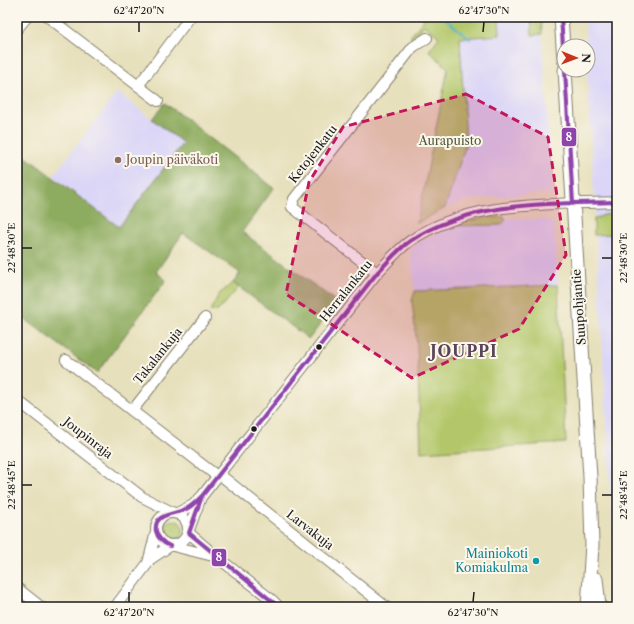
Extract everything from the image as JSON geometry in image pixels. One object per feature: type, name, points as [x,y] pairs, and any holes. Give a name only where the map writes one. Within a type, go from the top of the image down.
[{"type":"main road","points":[[562,17],[563,38]]},
{"type":"main road","name":"Suupohjantie","points":[[565,78],[590,477],[592,545],[599,607]]},
{"type":"main road","name":"Suupohjantie","points":[[588,607],[592,545]]},
{"type":"street","points":[[17,30],[27,17]]},
{"type":"street","points":[[48,17],[158,101]]},
{"type":"street","points":[[138,86],[190,17]]},
{"type":"street","name":"Ketojenkatu","points":[[376,273],[292,207],[294,199],[413,47],[427,38]]},
{"type":"street","name":"Herralankatu","points":[[176,513],[193,505],[202,496],[376,273],[409,242],[441,223],[488,210],[617,202]]},
{"type":"street","name":"Takalankuja","points":[[132,411],[205,318]]},
{"type":"street","name":"Larvakuja","points":[[66,360],[218,475],[386,607]]},
{"type":"street","name":"Joupinraja","points":[[17,400],[142,497],[176,513]]},
{"type":"street","name":"Herralankatu","points":[[189,531],[202,496]]},
{"type":"street","name":"Joupinraja","points":[[142,497],[156,515],[156,529]]},
{"type":"street","points":[[149,560],[156,529],[161,517],[176,513],[187,522],[189,531],[217,558],[249,581],[279,607]]},
{"type":"street","points":[[156,529],[161,541],[171,546],[217,558]]},
{"type":"street","points":[[115,607],[149,560],[171,546],[181,543],[189,531]]},
{"type":"street","points":[[17,588],[37,606]]},
{"type":"highlighted area","points":[[466,94],[548,137],[566,255],[519,329],[412,378],[286,294],[309,182],[343,127]]},
{"type":"shaded area","points":[[499,17],[531,17],[532,35],[542,34],[552,192],[466,200],[445,208],[466,144],[460,38],[500,35]]},
{"type":"shaded area","points":[[585,17],[617,17],[617,607],[587,78],[596,78],[596,38],[586,38]]},
{"type":"shaded area","name":"Joupin päiväkoti","points":[[117,92],[183,143],[119,227],[53,176]]},
{"type":"shaded area","points":[[485,217],[548,220],[554,224],[558,285],[415,291],[410,250],[420,242],[451,226]]},
{"type":"green space","name":"Aurapuisto","points":[[422,17],[499,17],[500,35],[460,38],[466,144],[445,208],[417,223],[448,68],[429,51],[439,37],[424,25],[413,39],[410,37],[424,19]]},
{"type":"green space","points":[[531,17],[541,17],[542,34],[532,35]]},
{"type":"green space","points":[[165,103],[274,188],[242,232],[337,302],[309,339],[233,283],[240,273],[183,233],[156,272],[166,280],[97,373],[17,313],[17,150],[119,227],[183,143],[152,119]]},
{"type":"green space","points":[[617,213],[617,234],[594,235],[594,219],[604,215]]},
{"type":"green space","points":[[485,217],[505,217],[505,221],[501,225],[451,226]]},
{"type":"green space","points":[[233,283],[239,287],[218,311],[210,311],[219,294]]},
{"type":"green space","points":[[558,285],[566,443],[421,452],[417,346],[412,301],[415,291]]},
{"type":"green space","points":[[173,520],[180,523],[183,530],[180,537],[173,540],[166,537],[163,530],[166,523]]},
{"type":"waterway","points":[[443,17],[470,39]]},
{"type":"transit line","name":"8","points":[[561,17],[562,38]]},
{"type":"transit line","name":"8","points":[[565,78],[573,204]]},
{"type":"transit line","name":"8","points":[[170,546],[165,544],[157,534],[156,525],[158,520],[162,517],[188,508],[202,496],[377,273],[410,241],[434,228],[458,218],[510,207],[564,203],[617,202]]},
{"type":"transit line","name":"8","points":[[202,496],[189,533],[279,607]]},
{"type":"place","name":"Joupin päiväkoti","points":[[118,160]]},
{"type":"place","name":"Mainiokoti Komiakulma","points":[[536,561]]},
{"type":"district","name":"JOUPPI","points":[[464,351]]}]
